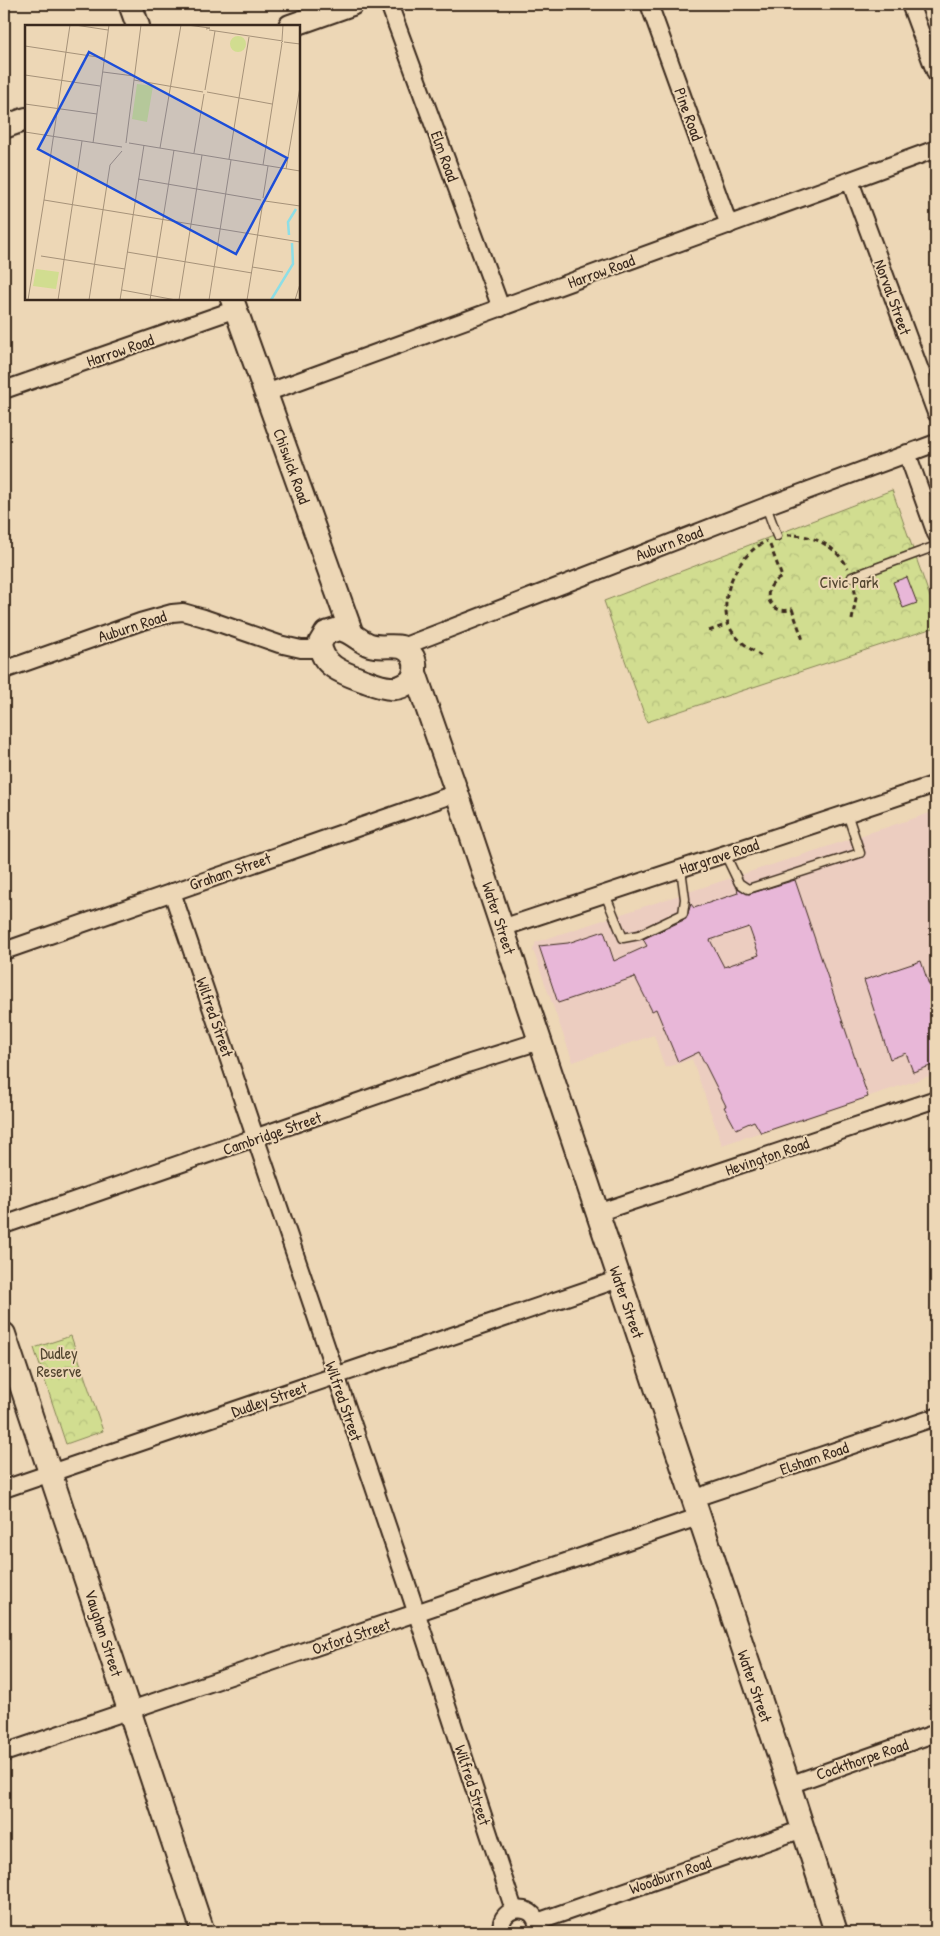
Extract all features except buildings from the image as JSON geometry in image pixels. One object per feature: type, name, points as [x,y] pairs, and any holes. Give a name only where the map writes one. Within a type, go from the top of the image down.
[{"type":"street","points":[[130,4],[138,25]]},
{"type":"street","points":[[293,25],[352,4]]},
{"type":"street","name":"Elm Road","points":[[388,4],[501,308]]},
{"type":"street","name":"Pine Road","points":[[649,4],[729,224]]},
{"type":"street","points":[[910,4],[936,74]]},
{"type":"street","points":[[4,127],[25,119]]},
{"type":"street","name":"Harrow Road","points":[[266,393],[936,149]]},
{"type":"street","name":"Norval Street","points":[[850,181],[936,413]]},
{"type":"street","name":"Harrow Road","points":[[4,390],[234,304]]},
{"type":"street","name":"Chiswick Road","points":[[234,304],[352,634]]},
{"type":"street","name":"Auburn Road","points":[[402,646],[766,506],[936,443]]},
{"type":"street","points":[[907,453],[936,534]]},
{"type":"street","name":"Auburn Road","points":[[4,670],[148,619],[164,614],[183,612],[279,644],[301,649],[320,649]]},
{"type":"street","points":[[402,646],[374,646],[365,643],[345,630],[332,630],[322,637],[320,649],[326,661],[337,670],[382,687],[398,688],[412,680],[415,673]]},
{"type":"street","name":"Water Street","points":[[402,646],[408,650],[414,660],[415,673],[458,793],[789,1785],[836,1932]]},
{"type":"street","name":"Hargrave Road","points":[[502,928],[936,784]]},
{"type":"street","name":"Graham Street","points":[[4,951],[458,793]]},
{"type":"street","name":"Wilfred Street","points":[[172,892],[514,1910]]},
{"type":"street","name":"Cambridge Street","points":[[4,1225],[470,1063],[540,1041]]},
{"type":"street","name":"Hevington Road","points":[[597,1213],[936,1099]]},
{"type":"street","name":"Dudley Street","points":[[4,1490],[619,1279]]},
{"type":"street","name":"Vaughan Street","points":[[4,1334],[203,1932]]},
{"type":"street","name":"Elsham Road","points":[[695,1508],[936,1417]]},
{"type":"street","name":"Oxford Street","points":[[4,1753],[416,1614],[695,1508]]},
{"type":"street","name":"Cockthorpe Road","points":[[789,1785],[936,1733]]},
{"type":"street","name":"Woodburn Road","points":[[537,1927],[803,1830]]},
{"type":"street","points":[[502,1932],[504,1918],[514,1910],[522,1909],[528,1911],[532,1914],[537,1927]]},
{"type":"lane","points":[[766,506],[777,536]]},
{"type":"lane","points":[[852,577],[936,546]]},
{"type":"lane","points":[[725,854],[739,882],[748,890],[860,853],[847,813]]},
{"type":"lane","points":[[605,894],[622,938],[639,935],[683,914],[685,899],[681,869]]},
{"type":"path","points":[[761,656],[742,643],[728,624],[727,600],[732,578],[742,559],[758,544],[777,536],[797,535],[815,538],[831,547],[844,560],[852,577],[856,598],[852,620]]},
{"type":"path","points":[[768,540],[782,577],[774,581],[769,587],[767,594],[769,601],[780,610],[787,611],[792,609],[803,640]]},
{"type":"path","points":[[709,631],[728,624]]},
{"type":"shaded area","points":[[936,811],[936,1074],[722,1145],[692,1059],[665,1068],[654,1035],[573,1062],[533,950],[536,942]]},
{"type":"green space","name":"Civic Park","points":[[892,490],[936,614],[936,627],[647,722],[604,601]]},
{"type":"green space","name":"Dudley Reserve","points":[[71,1336],[103,1431],[66,1444],[34,1348]]}]
